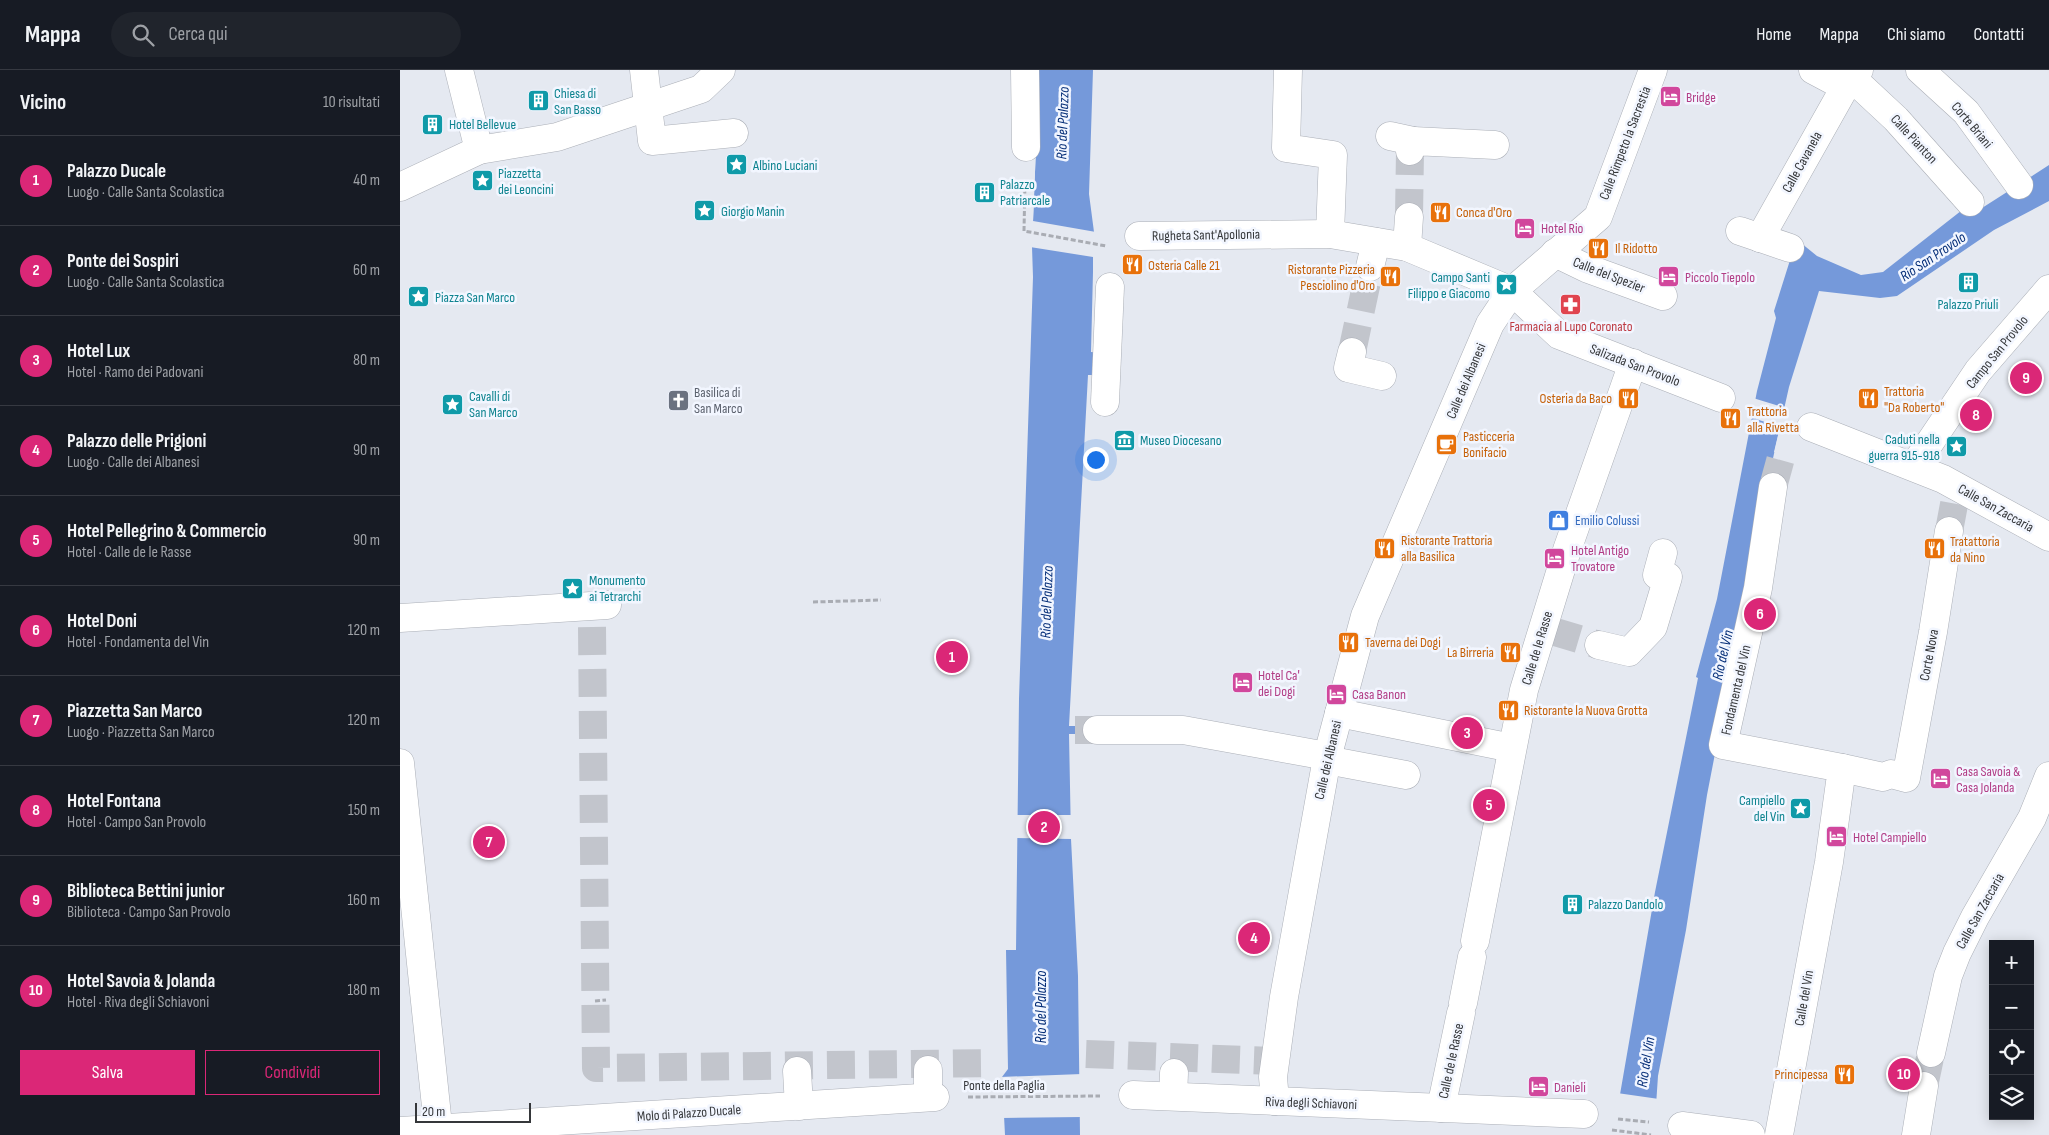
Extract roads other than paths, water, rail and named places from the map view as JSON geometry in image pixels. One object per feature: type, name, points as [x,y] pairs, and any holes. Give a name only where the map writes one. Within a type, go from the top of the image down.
[{"type":"street","points":[[460,70],[479,150]]},
{"type":"street","points":[[644,70],[650,106],[652,141],[734,133]]},
{"type":"street","points":[[400,187],[479,150],[557,137],[701,88],[721,70]]},
{"type":"street","points":[[1025,70],[1026,147]]},
{"type":"street","points":[[1288,70],[1286,148],[1333,155],[1330,234],[1373,255],[1407,247],[1512,291],[1555,253]]},
{"type":"street","name":"Calle Pianton","points":[[1813,70],[1852,79],[1896,119],[1970,202]]},
{"type":"street","name":"Corte Briani","points":[[1920,70],[1966,112],[2019,184]]},
{"type":"street","name":"Calle Rimpeto la Sacrestia","points":[[1555,253],[1598,217],[1645,72]]},
{"type":"street","name":"Calle Cavanela","points":[[1790,248],[1750,234],[1852,79]]},
{"type":"street","points":[[1404,143],[1495,145]]},
{"type":"street","points":[[1407,247],[1409,218]]},
{"type":"street","name":"Rugheta Sant'Apollonia","points":[[1139,236],[1330,234]]},
{"type":"street","name":"Calle del Spezier","points":[[1555,253],[1586,268],[1663,296]]},
{"type":"street","points":[[1105,402],[1110,287]]},
{"type":"street","name":"Campo San Provolo","points":[[1914,466],[1978,371],[2049,290]]},
{"type":"street","name":"Calle dei Albanesi","points":[[1275,1101],[1273,1077],[1284,997],[1326,758],[1365,616],[1490,324],[1512,291]]},
{"type":"street","name":"Salizada San Provolo","points":[[1512,291],[1559,335],[1633,363],[1730,404]]},
{"type":"street","points":[[1352,352],[1348,368],[1382,376]]},
{"type":"street","name":"Calle de le Rasse","points":[[1441,1108],[1524,690],[1547,629],[1567,550],[1633,363]]},
{"type":"street","points":[[1811,427],[1914,466]]},
{"type":"street","name":"Calle San Zaccaria","points":[[1914,466],[1952,488],[2049,537]]},
{"type":"street","name":"Fondamenta del Vin","points":[[1774,487],[1758,588],[1723,745],[1842,768]]},
{"type":"street","name":"Corte Nova","points":[[1842,768],[1882,777],[1891,774],[1906,778],[1933,632],[1949,531]]},
{"type":"street","points":[[1599,645],[1629,652],[1653,628],[1668,578],[1657,574],[1664,553]]},
{"type":"street","points":[[400,618],[597,613]]},
{"type":"street","points":[[1339,713],[1512,748]]},
{"type":"street","points":[[1097,730],[1183,730],[1214,734],[1321,755],[1332,761],[1406,775]]},
{"type":"street","points":[[400,763],[439,1132]]},
{"type":"street","name":"Calle del Vin","points":[[1779,1135],[1829,862],[1842,768]]},
{"type":"street","name":"Calle San Zaccaria","points":[[1930,1053],[1948,976],[1957,953],[1975,917],[2032,818],[2049,776]]},
{"type":"street","name":"Molo di Palazzo Ducale","points":[[400,1131],[439,1132],[932,1097],[928,1070]]},
{"type":"street","points":[[797,1071],[799,1106]]},
{"type":"street","name":"Riva degli Schiavoni","points":[[1133,1095],[1174,1084],[1275,1101],[1441,1108],[1500,1113],[1584,1114]]},
{"type":"street","points":[[1916,1135],[1924,1086]]},
{"type":"street","points":[[1682,1126],[1750,1135]]},
{"type":"water","name":"Rio del Palazzo","points":[[1035,70],[1093,70],[1089,194],[1094,232],[1091,352],[1102,353],[1100,375],[1088,375],[1069,726],[1075,726],[1075,734],[1069,734],[1071,839],[1078,976],[1080,1135],[1005,1135],[1002,1077],[1008,1069],[1006,950],[1016,950],[1019,699],[1036,147]]},
{"type":"water","points":[[2049,165],[2049,201],[1994,230],[1897,296],[1880,298],[1819,291],[1789,387],[1767,485],[1707,795],[1686,930],[1658,1076],[1654,1135],[1613,1135],[1655,892],[1698,678],[1696,677],[1717,599],[1757,391],[1776,318],[1774,311],[1791,257],[1801,243],[1817,256],[1861,275],[1883,272],[1966,207],[1982,208]]},
{"type":"tunnel","points":[[1409,217],[1410,151]]},
{"type":"tunnel","points":[[1352,352],[1370,267]]},
{"type":"tunnel","points":[[1773,487],[1782,454]]},
{"type":"tunnel","points":[[1949,531],[1955,499]]},
{"type":"tunnel","points":[[592,627],[596,1068],[992,1063]]},
{"type":"tunnel","points":[[1552,631],[1599,645]]},
{"type":"tunnel","points":[[1075,730],[1097,730]]},
{"type":"tunnel","points":[[1924,1086],[1931,1053]]},
{"type":"tunnel","points":[[1086,1054],[1275,1061]]},
{"type":"place","name":"Bridge","points":[[1670,97]]},
{"type":"place","name":"Chiesa di San Basso","points":[[538,101]]},
{"type":"place","name":"Hotel Bellevue","points":[[433,124]]},
{"type":"place","name":"Albino Luciani","points":[[737,165]]},
{"type":"place","name":"Piazzetta dei Leoncini","points":[[482,181]]},
{"type":"place","name":"Palazzo Patriarcale","points":[[984,192]]},
{"type":"place","name":"Giorgio Manin","points":[[705,211]]},
{"type":"place","name":"Conca d'Oro","points":[[1440,212]]},
{"type":"place","name":"Hotel Rio","points":[[1525,228]]},
{"type":"place","name":"Il Ridotto","points":[[1599,248]]},
{"type":"place","name":"Osteria Calle 21","points":[[1132,265]]},
{"type":"place","name":"Ristorante Pizzeria Pesciolino d'Oro","points":[[1391,277]]},
{"type":"place","name":"Piccolo Tiepolo","points":[[1669,277]]},
{"type":"place","name":"Palazzo Priuli","points":[[1968,282]]},
{"type":"place","name":"Campo Santi Filippo e Giacomo","points":[[1506,285]]},
{"type":"place","name":"Piazza San Marco","points":[[419,297]]},
{"type":"place","name":"Farmacia al Lupo Coronato","points":[[1571,304]]},
{"type":"place","name":"Biblioteca Bettini junior","points":[[2026,378]]},
{"type":"place","name":"Osteria da Baco","points":[[1628,398]]},
{"type":"place","name":"Trattoria \"Da Roberto\"","points":[[1868,399]]},
{"type":"place","name":"Basilica di San Marco","points":[[678,400]]},
{"type":"place","name":"Cavalli di San Marco","points":[[453,404]]},
{"type":"place","name":"Hotel Fontana","points":[[1976,415]]},
{"type":"place","name":"Trattoria alla Rivetta","points":[[1731,419]]},
{"type":"place","name":"Museo Diocesano","points":[[1124,440]]},
{"type":"place","name":"Pasticceria Bonifacio","points":[[1447,444]]},
{"type":"place","name":"Caduti nella guerra 915-918","points":[[1956,447]]},
{"type":"place","name":"Emilio Colussi","points":[[1559,520]]},
{"type":"place","name":"Ristorante Trattoria alla Basilica","points":[[1385,548]]},
{"type":"place","name":"Tratattoria da Nino","points":[[1934,549]]},
{"type":"place","name":"Hotel Antigo Trovatore","points":[[1555,558]]},
{"type":"place","name":"Monumento ai Tetrarchi","points":[[573,588]]},
{"type":"place","name":"Hotel Doni","points":[[1760,614]]},
{"type":"place","name":"Taverna dei Dogi","points":[[1349,642]]},
{"type":"place","name":"La Birreria","points":[[1510,652]]},
{"type":"place","name":"Palazzo Ducale","points":[[952,657]]},
{"type":"place","name":"Hotel Ca' dei Dogi","points":[[1242,683]]},
{"type":"place","name":"Casa Banon","points":[[1336,694]]},
{"type":"place","name":"Ristorante la Nuova Grotta","points":[[1508,710]]},
{"type":"place","name":"Hotel Lux","points":[[1467,733]]},
{"type":"place","name":"Casa Savoia & Casa Jolanda","points":[[1940,779]]},
{"type":"place","name":"Hotel Pellegrino & Commercio","points":[[1489,805]]},
{"type":"place","name":"Campiello del Vin","points":[[1801,808]]},
{"type":"place","name":"Ponte dei Sospiri","points":[[1044,827]]},
{"type":"place","name":"Hotel Campiello","points":[[1837,837]]},
{"type":"place","name":"Piazzetta San Marco","points":[[489,842]]},
{"type":"place","name":"Palazzo Dandolo","points":[[1572,904]]},
{"type":"place","name":"Palazzo delle Prigioni","points":[[1254,938]]},
{"type":"place","name":"Principessa","points":[[1844,1074]]},
{"type":"place","name":"Hotel Savoia & Jolanda","points":[[1904,1074]]},
{"type":"place","name":"Danieli","points":[[1538,1087]]},
{"type":"water label","name":"Rio San Provolo","points":[[1933,257]]},
{"type":"water label","name":"Rio del Vin","points":[[1723,655]]},
{"type":"water label","name":"Rio del Vin","points":[[1646,1062]]}]
